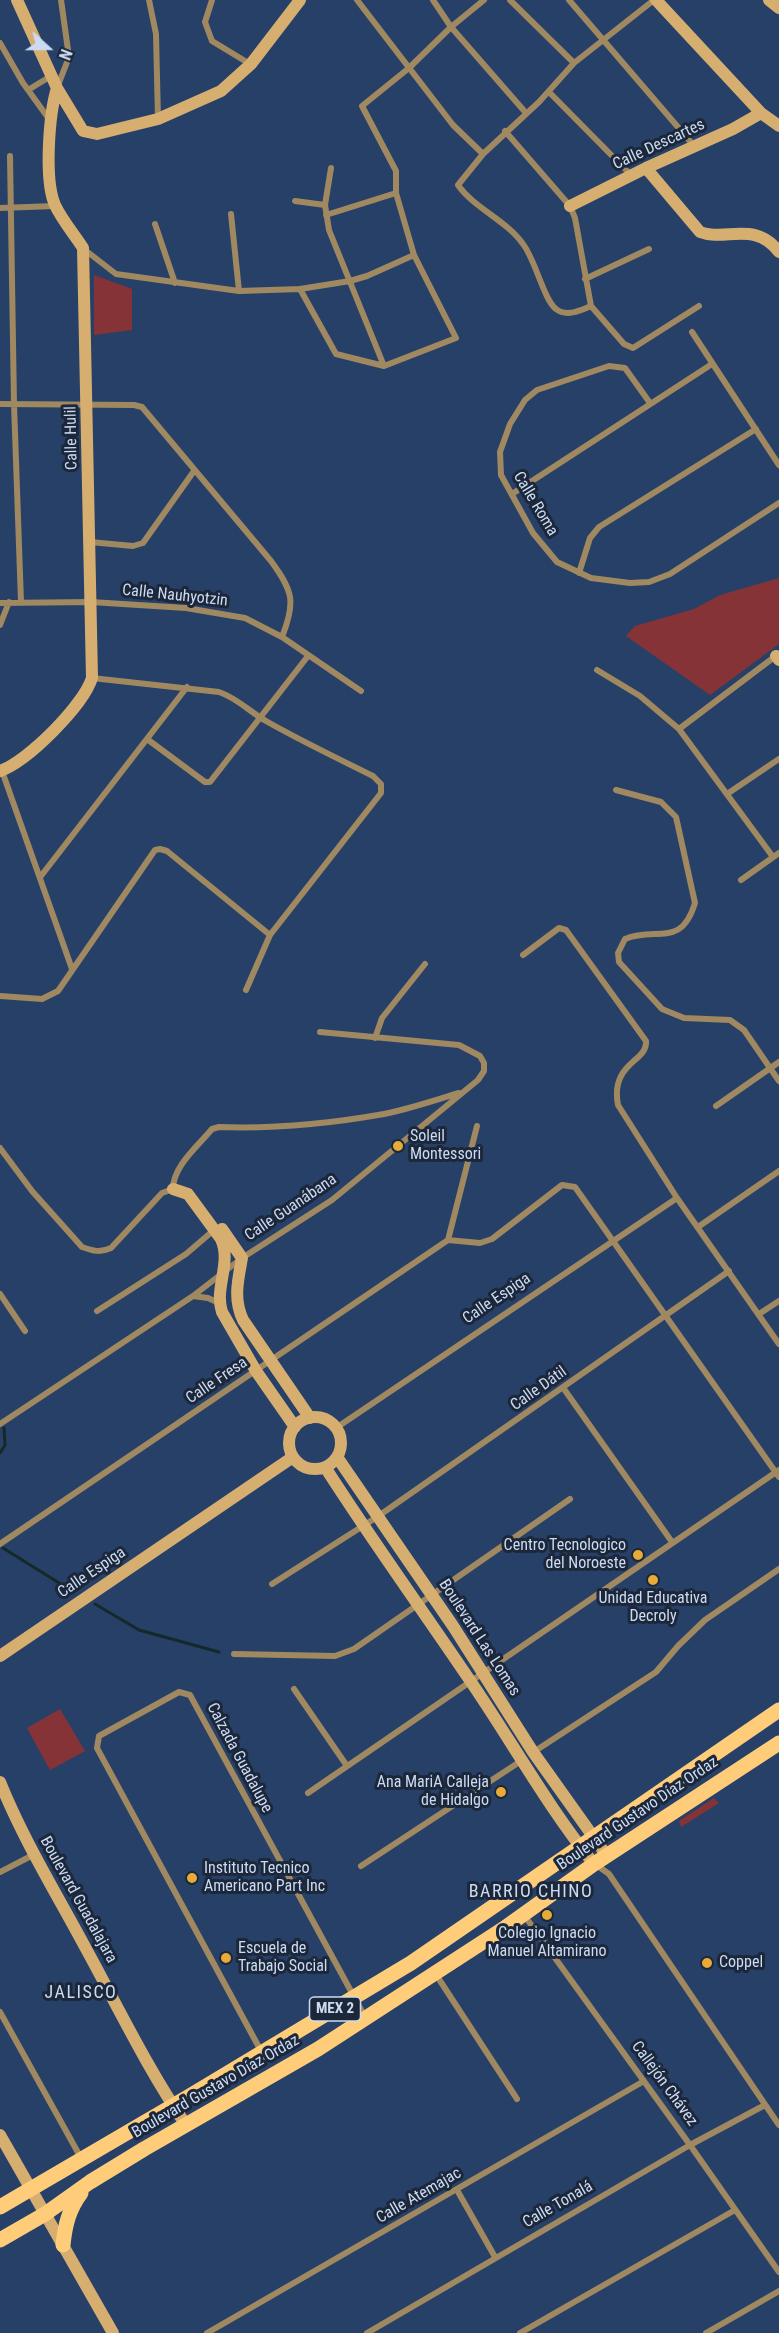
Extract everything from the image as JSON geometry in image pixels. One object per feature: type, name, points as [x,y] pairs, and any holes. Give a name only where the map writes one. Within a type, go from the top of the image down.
[{"type":"main road","points":[[17,0],[57,88],[83,131],[97,134],[158,119],[221,91],[251,64],[300,0]]},
{"type":"main road","points":[[655,0],[761,113],[779,126]]},
{"type":"main road","points":[[770,0],[779,8]]},
{"type":"main road","points":[[57,88],[49,119],[51,190],[55,206],[83,249]]},
{"type":"main road","name":"Calle Descartes","points":[[570,206],[646,168],[734,129],[761,113]]},
{"type":"main road","points":[[646,168],[700,232],[713,235],[734,232],[756,236],[767,241],[779,252]]},
{"type":"main road","name":"Calle Hulil","points":[[83,249],[92,678]]},
{"type":"main road","points":[[1,771],[30,753],[83,697],[92,678]]},
{"type":"main road","points":[[173,1189],[188,1194],[225,1248],[219,1303],[256,1371],[295,1427]]},
{"type":"main road","points":[[201,1212],[217,1223],[242,1258],[236,1296],[238,1309],[243,1320],[310,1418]]},
{"type":"main road","points":[[310,1418],[320,1418],[329,1421],[336,1428],[341,1447],[337,1457],[325,1467],[307,1468],[293,1457],[289,1447],[290,1437],[295,1427],[310,1418]]},
{"type":"main road","name":"Calle Espiga","points":[[0,1656],[293,1457]]},
{"type":"main road","name":"Boulevard Las Lomas","points":[[337,1457],[431,1595],[533,1752],[593,1838],[601,1860]]},
{"type":"main road","name":"Boulevard Las Lomas","points":[[325,1467],[362,1526],[470,1681],[580,1847],[601,1860]]},
{"type":"main road","name":"Boulevard Gustavo Díaz Ordaz","points":[[0,2207],[411,1963],[779,1710]]},
{"type":"main road","name":"Boulevard Gustavo Díaz Ordaz","points":[[0,2240],[45,2214],[90,2182],[309,2054],[524,1915],[601,1860],[779,1743]]},
{"type":"main road","name":"Boulevard Guadalajara","points":[[0,1782],[3,1801],[163,2090],[186,2125]]},
{"type":"main road","points":[[0,2135],[113,2333]]},
{"type":"main road","points":[[63,2245],[67,2219],[74,2202],[90,2182]]},
{"type":"street","points":[[57,88],[69,57],[61,0]]},
{"type":"street","points":[[149,0],[156,34],[158,119]]},
{"type":"street","points":[[212,0],[205,22],[212,41],[251,64]]},
{"type":"street","points":[[357,0],[453,125],[483,154]]},
{"type":"street","points":[[434,0],[451,27],[526,113]]},
{"type":"street","points":[[300,289],[336,354],[384,366],[456,338],[414,255],[396,193],[396,171],[362,106],[409,68],[451,27],[484,0]]},
{"type":"street","points":[[510,0],[574,63]]},
{"type":"street","points":[[569,0],[695,147]]},
{"type":"street","points":[[591,306],[576,312],[562,313],[554,309],[537,267],[524,244],[510,229],[458,185],[483,154],[549,92],[574,63],[655,0]]},
{"type":"street","points":[[0,43],[28,90],[49,119]]},
{"type":"street","points":[[28,90],[51,76]]},
{"type":"street","points":[[549,92],[632,176]]},
{"type":"street","points":[[505,131],[570,206],[575,218],[591,306],[624,344],[633,348],[699,306]]},
{"type":"street","points":[[10,156],[14,404],[21,602]]},
{"type":"street","points":[[331,168],[325,205],[329,230],[384,366]]},
{"type":"street","points":[[326,215],[396,193]]},
{"type":"street","points":[[296,201],[325,205]]},
{"type":"street","points":[[0,208],[55,206]]},
{"type":"street","points":[[231,214],[239,291]]},
{"type":"street","points":[[155,224],[175,284]]},
{"type":"street","points":[[83,249],[116,274],[175,284],[239,291],[300,289],[350,281],[414,255]]},
{"type":"street","points":[[585,279],[649,249]]},
{"type":"street","points":[[692,332],[779,465]]},
{"type":"street","points":[[512,494],[712,364]]},
{"type":"street","name":"Calle Roma","points":[[650,403],[625,368],[609,366],[537,390],[525,400],[510,424],[500,452],[501,476],[533,533],[557,562],[579,573],[610,582],[649,582],[670,574],[779,503]]},
{"type":"street","points":[[0,404],[134,405],[144,410],[271,561],[285,581],[290,592],[292,607],[282,637]]},
{"type":"street","points":[[579,573],[590,538],[599,526],[756,429]]},
{"type":"street","points":[[90,542],[133,546],[143,543],[194,471]]},
{"type":"street","name":"Calle Nauhyotzin","points":[[0,603],[91,602],[186,608],[239,616],[282,637],[361,691]]},
{"type":"street","points":[[0,625],[9,603]]},
{"type":"street","points":[[147,739],[208,783],[308,656]]},
{"type":"street","points":[[679,729],[778,657]]},
{"type":"street","points":[[597,670],[640,696],[679,729],[776,855],[741,880]]},
{"type":"street","points":[[92,678],[187,687],[228,695],[260,717],[373,777],[381,784],[381,793],[270,935],[246,990]]},
{"type":"street","points":[[41,876],[187,687]]},
{"type":"street","points":[[727,794],[778,759]]},
{"type":"street","points":[[1,771],[41,876],[72,969]]},
{"type":"street","points":[[616,790],[661,802],[676,817],[695,903],[691,916],[681,928],[670,934],[633,936],[625,939],[618,954],[619,962],[662,1009],[684,1018],[730,1020],[744,1030],[779,1082]]},
{"type":"street","points":[[0,996],[42,999],[58,991],[155,850],[168,851],[270,935]]},
{"type":"street","points":[[523,955],[559,928],[566,930],[646,1041],[644,1052],[623,1071],[618,1080],[616,1094],[618,1105],[677,1197],[779,1344]]},
{"type":"street","points":[[375,1038],[382,1018],[425,964]]},
{"type":"street","name":"Calle Guanábana","points":[[0,1423],[193,1296],[223,1271],[332,1200],[478,1080],[484,1071],[484,1063],[480,1056],[459,1045],[320,1032]]},
{"type":"street","points":[[716,1106],[779,1062]]},
{"type":"street","points":[[0,1148],[39,1199],[82,1247],[103,1252],[111,1248],[162,1193],[173,1189],[175,1175],[212,1129],[219,1127],[270,1129],[302,1126],[386,1113],[463,1092]]},
{"type":"street","points":[[308,1793],[672,1542],[778,1473],[575,1186],[562,1185],[492,1239],[480,1243],[448,1240],[477,1126]]},
{"type":"street","points":[[698,1227],[779,1171]]},
{"type":"street","name":"Calle Espiga","points":[[336,1428],[677,1197]]},
{"type":"street","points":[[97,1311],[178,1259],[214,1230]]},
{"type":"street","name":"Calle Fresa","points":[[0,1544],[448,1240]]},
{"type":"street","name":"Calle Dátil","points":[[272,1584],[377,1517],[564,1389],[729,1271]]},
{"type":"street","points":[[0,1294],[24,1331]]},
{"type":"street","points":[[193,1296],[219,1303]]},
{"type":"street","points":[[759,1314],[779,1301]]},
{"type":"street","points":[[564,1389],[672,1542]]},
{"type":"street","points":[[234,1654],[335,1656],[354,1649],[570,1499]]},
{"type":"street","points":[[361,1866],[656,1672],[678,1646],[705,1620],[779,1569]]},
{"type":"street","points":[[294,1689],[347,1767]]},
{"type":"street","name":"Calzada Guadalupe","points":[[262,2053],[97,1748],[99,1736],[179,1692],[190,1695],[365,2018]]},
{"type":"street","points":[[0,1872],[33,1855]]},
{"type":"street","points":[[601,1860],[779,2125]]},
{"type":"street","points":[[601,1860],[609,1874]]},
{"type":"street","name":"Callejón Chávez","points":[[524,1915],[779,2272]]},
{"type":"street","points":[[434,1973],[517,2099]]},
{"type":"street","points":[[0,2012],[81,2158]]},
{"type":"street","name":"Calle Atemajac","points":[[207,2333],[644,2081]]},
{"type":"street","name":"Calle Tonalá","points":[[367,2333],[690,2145],[765,2105]]},
{"type":"street","points":[[456,2190],[495,2257]]},
{"type":"street","points":[[520,2333],[735,2210]]},
{"type":"street","points":[[706,2333],[779,2291]]},
{"type":"shaded area","points":[[94,275],[132,289],[132,330],[94,335]]},
{"type":"shaded area","points":[[779,578],[779,644],[710,695],[626,636],[635,626],[694,609],[720,595]]},
{"type":"shaded area","points":[[60,1709],[85,1751],[50,1770],[27,1728]]},
{"type":"shaded area","points":[[714,1798],[719,1803],[681,1827],[679,1821]]},
{"type":"waterway","points":[[0,1453],[5,1445],[4,1428]]},
{"type":"waterway","points":[[3,1548],[72,1591]]},
{"type":"waterway","points":[[95,1604],[139,1630],[219,1652]]},
{"type":"place","name":"Soleil Montessori","points":[[398,1146]]},
{"type":"place","name":"Centro Tecnologico del Noroeste","points":[[638,1555]]},
{"type":"place","name":"Unidad Educativa Decroly","points":[[653,1580]]},
{"type":"place","name":"Ana MariA Calleja de Hidalgo","points":[[501,1792]]},
{"type":"place","name":"Instituto Tecnico Americano Part Inc","points":[[192,1878]]},
{"type":"place","name":"Colegio Ignacio Manuel Altamirano","points":[[547,1915]]},
{"type":"place","name":"Escuela de Trabajo Social","points":[[226,1958]]},
{"type":"place","name":"Coppel","points":[[707,1963]]},
{"type":"district","name":"BARRIO CHINO","points":[[531,1892]]},
{"type":"district","name":"JALISCO","points":[[81,1993]]}]
